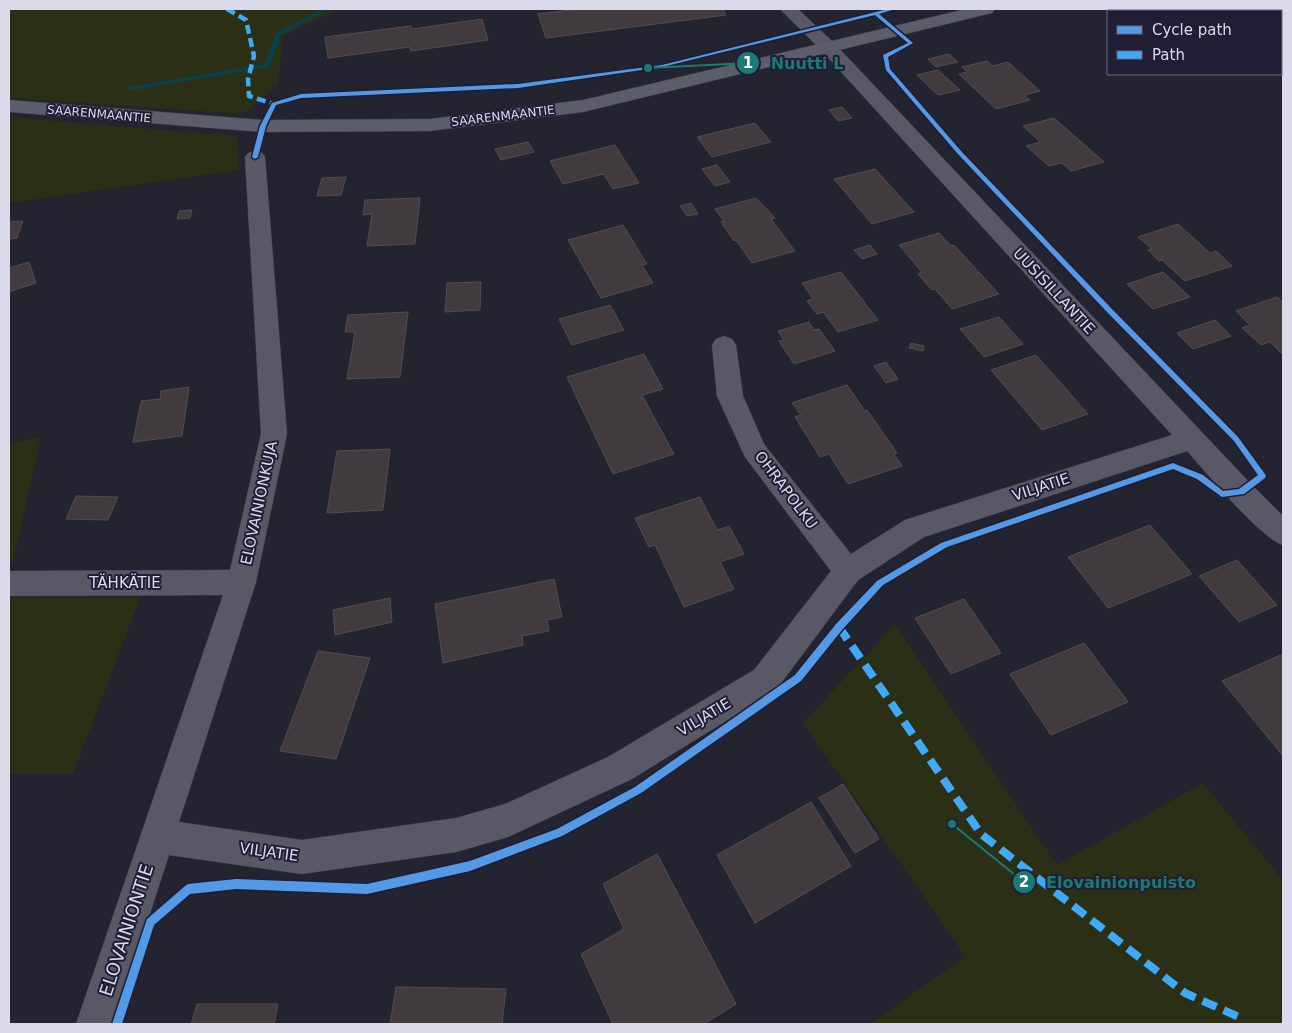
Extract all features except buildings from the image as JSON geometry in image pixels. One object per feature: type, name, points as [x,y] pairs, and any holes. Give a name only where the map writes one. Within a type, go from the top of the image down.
[{"type":"street","name":"UUSISILLANTIE","points":[[788,9],[828,47],[1241,492],[1283,532]]},
{"type":"street","name":"SAARENMAANTIE","points":[[9,106],[263,126],[430,125],[582,106],[897,32],[986,9]]},
{"type":"street","name":"ELOVAINIONKUJA","points":[[157,836],[242,582],[274,434],[256,157]]},
{"type":"street","name":"OHRAPOLKU","points":[[724,345],[730,396],[754,450],[848,571]]},
{"type":"street","name":"VILJATIE","points":[[157,836],[302,857],[456,835],[508,820],[620,768],[765,680],[848,571],[915,528],[1192,439]]},
{"type":"street","name":"TÄHKÄTIE","points":[[9,584],[242,582]]},
{"type":"street","name":"ELOVAINIONTIE","points":[[95,1024],[157,836]]},
{"type":"green space","points":[[9,9],[340,9],[283,36],[278,85],[244,114],[9,98]]},
{"type":"green space","points":[[9,117],[237,136],[239,170],[9,203]]},
{"type":"green space","points":[[41,437],[13,562],[9,563],[9,443]]},
{"type":"green space","points":[[9,598],[140,598],[73,774],[9,774]]},
{"type":"green space","points":[[895,624],[1057,865],[1203,783],[1283,880],[1283,1024],[871,1024],[965,956],[803,723]]},
{"type":"waterway","points":[[129,89],[267,66],[278,34],[327,9]]},
{"type":"marked path","points":[[227,9],[246,20],[254,56],[248,79],[249,96],[274,104]]},
{"type":"marked path","points":[[839,627],[981,834],[1185,993],[1239,1017]]},
{"type":"cycle path","points":[[255,157],[263,126],[274,104],[301,96],[518,86],[662,66],[893,9]]},
{"type":"cycle path","points":[[117,1024],[150,922],[188,889],[236,884],[367,889],[470,866],[559,833],[638,790],[798,678],[839,627],[880,583],[944,545],[1173,466],[1200,477],[1222,494],[1241,492],[1262,476],[1236,439],[1108,309],[959,152],[888,69],[885,56],[911,43],[875,13]]},
{"type":"place","name":"Nuutti L","points":[[648,68]]},
{"type":"place","name":"Elovainionpuisto","points":[[952,824]]}]
